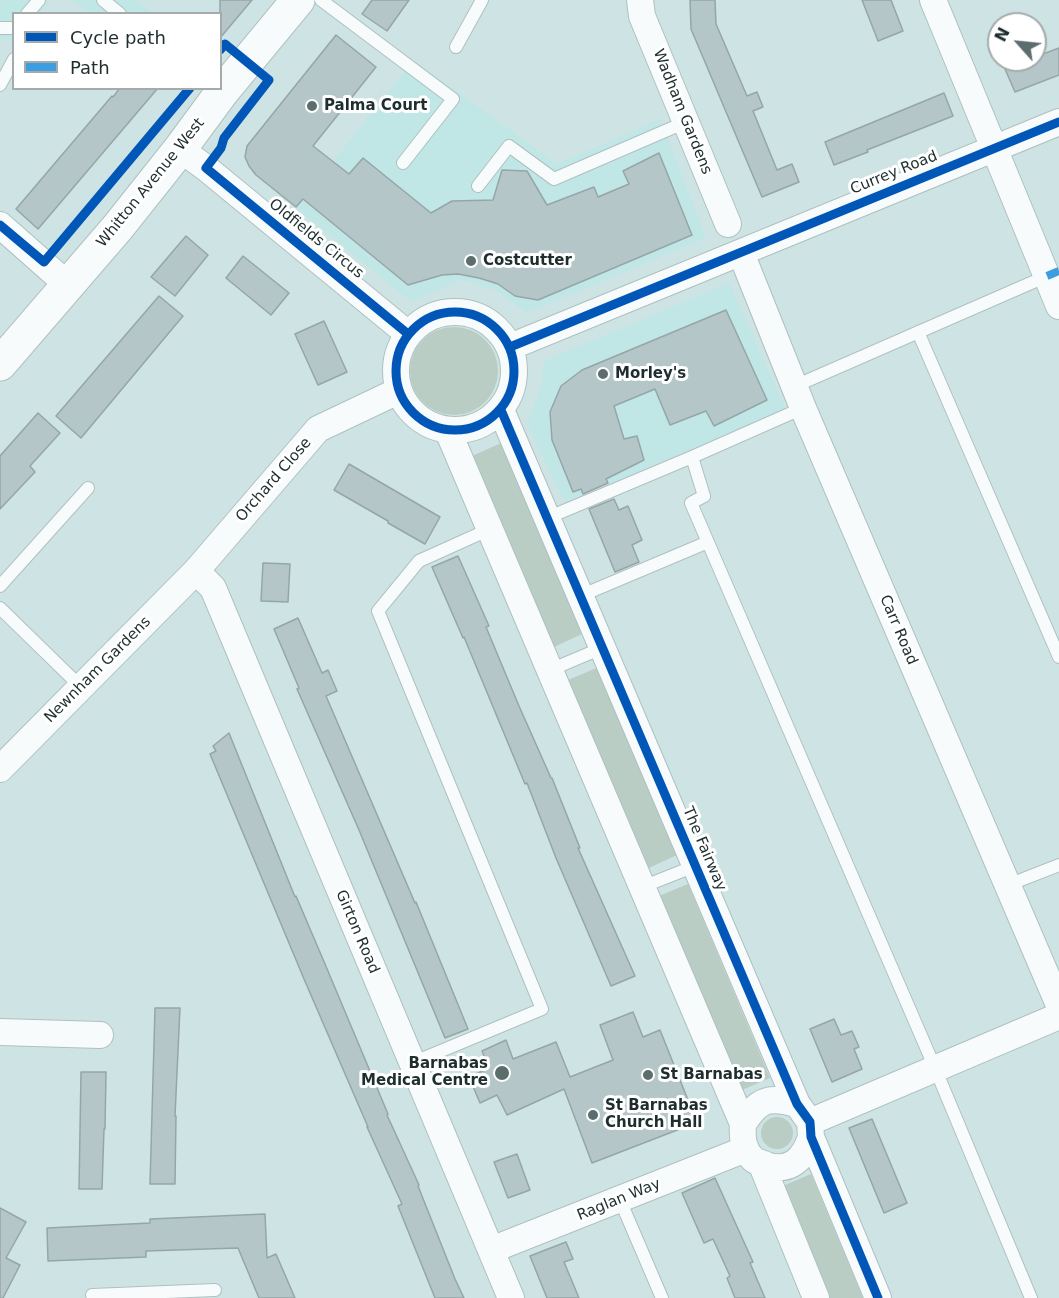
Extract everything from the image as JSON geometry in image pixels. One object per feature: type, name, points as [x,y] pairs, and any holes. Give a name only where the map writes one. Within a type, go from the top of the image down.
[{"type":"main road","name":"Whitton Avenue West","points":[[222,88],[298,0]]},
{"type":"main road","name":"Whitton Avenue West","points":[[0,364],[118,227],[180,149],[220,90]]},
{"type":"street","name":"Wadham Gardens","points":[[640,0],[642,16],[728,224]]},
{"type":"street","points":[[933,0],[1059,306]]},
{"type":"street","name":"Currey Road","points":[[741,254],[1059,122]]},
{"type":"street","name":"Oldfields Circus","points":[[180,149],[408,334]]},
{"type":"street","points":[[0,225],[68,285]]},
{"type":"street","points":[[510,347],[741,254]]},
{"type":"street","name":"Carr Road","points":[[741,254],[799,397],[1059,1005]]},
{"type":"street","points":[[460,311],[471,314],[498,329],[510,347],[515,366],[513,383],[501,410],[490,420],[471,429],[448,431],[420,421],[406,407],[398,392],[395,376],[397,354],[408,334],[430,316],[442,312],[460,311]]},
{"type":"street","name":"Orchard Close","points":[[196,571],[318,429],[398,392]]},
{"type":"street","name":"The Fairway","points":[[501,410],[806,1121],[878,1298]]},
{"type":"street","points":[[448,431],[742,1124],[742,1133],[816,1298]]},
{"type":"street","name":"Newnham Gardens","points":[[0,769],[196,571]]},
{"type":"street","name":"Girton Road","points":[[196,571],[213,588],[511,1298]]},
{"type":"street","points":[[806,1121],[1059,1016]]},
{"type":"street","points":[[0,1032],[100,1035]]},
{"type":"street","points":[[742,1124],[752,1110],[767,1101],[779,1099],[806,1121],[807,1149],[793,1164],[781,1168],[771,1167],[754,1156]]},
{"type":"street","name":"Raglan Way","points":[[491,1250],[620,1200],[754,1156]]},
{"type":"lane","points":[[29,12],[39,0]]},
{"type":"lane","points":[[103,0],[118,12]]},
{"type":"lane","points":[[321,0],[453,99],[403,163]]},
{"type":"lane","points":[[456,47],[482,0]]},
{"type":"lane","points":[[0,84],[12,63]]},
{"type":"lane","points":[[478,186],[509,146],[554,179],[686,122]]},
{"type":"lane","points":[[547,518],[692,457],[918,332],[1047,276]]},
{"type":"lane","points":[[918,332],[1059,657]]},
{"type":"lane","points":[[692,457],[704,496],[692,503],[935,1068],[1031,1298]]},
{"type":"lane","points":[[0,586],[88,488]]},
{"type":"lane","points":[[412,1063],[542,1009],[378,611],[420,561],[490,529]]},
{"type":"lane","points":[[580,596],[708,542]]},
{"type":"lane","points":[[0,608],[81,687]]},
{"type":"lane","points":[[550,670],[602,648]]},
{"type":"lane","points":[[1008,885],[1059,865]]},
{"type":"lane","points":[[642,887],[695,866]]},
{"type":"lane","points":[[620,1200],[662,1298]]},
{"type":"lane","points":[[92,1295],[125,1296],[215,1290]]},
{"type":"shaded area","points":[[0,0],[51,0],[41,12],[12,12],[12,40],[0,39]]},
{"type":"shaded area","points":[[72,0],[135,0],[152,12],[89,12]]},
{"type":"shaded area","points":[[414,60],[557,164],[660,119],[706,238],[527,313],[495,290],[461,280],[412,302],[296,208]]},
{"type":"shaded area","points":[[729,283],[786,410],[565,502],[527,424],[540,390],[544,361]]},
{"type":"green space","points":[[445,327],[463,327],[479,334],[491,346],[498,362],[498,380],[491,396],[479,408],[463,415],[445,415],[429,408],[417,396],[410,380],[410,362],[417,346],[429,334]]},
{"type":"green space","points":[[501,443],[582,634],[554,647],[472,456]]},
{"type":"green space","points":[[599,667],[679,854],[649,868],[568,680]]},
{"type":"green space","points":[[688,884],[770,1078],[742,1090],[659,896]]},
{"type":"green space","points":[[777,1117],[788,1122],[793,1133],[788,1144],[777,1149],[766,1144],[761,1133],[766,1122]]},
{"type":"green space","points":[[811,1174],[863,1298],[830,1298],[783,1186]]},
{"type":"building","points":[[220,0],[252,0],[222,36],[222,12],[220,12]]},
{"type":"building","points":[[372,0],[409,0],[387,31],[362,14]]},
{"type":"building","points":[[690,0],[715,0],[716,24],[747,96],[757,92],[763,107],[753,111],[777,170],[792,164],[799,182],[762,197],[691,29]]},
{"type":"building","points":[[862,0],[891,0],[903,31],[878,41]]},
{"type":"building","points":[[336,35],[376,67],[313,146],[349,174],[363,158],[431,213],[452,201],[493,200],[502,170],[527,171],[547,205],[594,187],[598,197],[629,184],[623,171],[659,153],[692,235],[538,300],[515,296],[498,284],[458,274],[442,275],[408,285],[303,199],[296,207],[256,175],[245,157],[247,146]]},
{"type":"building","points":[[1059,48],[1059,75],[1015,92],[1006,72],[1047,72],[1047,52]]},
{"type":"building","points":[[118,90],[156,90],[38,229],[16,209]]},
{"type":"building","points":[[944,93],[953,116],[834,165],[825,142]]},
{"type":"building","points":[[186,236],[208,255],[175,296],[151,277]]},
{"type":"building","points":[[243,256],[289,293],[271,315],[226,278]]},
{"type":"building","points":[[159,296],[183,316],[81,438],[56,416]]},
{"type":"building","points":[[726,310],[767,400],[714,426],[706,411],[670,425],[655,389],[614,406],[624,439],[637,436],[644,460],[606,479],[608,483],[583,494],[581,489],[573,492],[552,440],[550,412],[561,386],[582,370]]},
{"type":"building","points":[[324,321],[347,372],[318,385],[295,334]]},
{"type":"building","points":[[38,413],[60,433],[30,466],[35,472],[0,509],[0,456]]},
{"type":"building","points":[[349,464],[440,517],[425,544],[334,490]]},
{"type":"building","points":[[614,499],[619,510],[628,506],[642,540],[632,545],[639,562],[615,572],[589,509]]},
{"type":"building","points":[[458,556],[489,626],[486,627],[519,706],[552,778],[580,848],[578,848],[635,976],[611,986],[556,858],[527,783],[525,784],[464,637],[432,567]]},
{"type":"building","points":[[263,563],[290,564],[288,602],[261,601]]},
{"type":"building","points":[[298,618],[322,673],[328,670],[337,691],[326,696],[416,902],[468,1029],[445,1038],[359,830],[297,689],[299,688],[274,629]]},
{"type":"building","points":[[229,733],[295,897],[419,1185],[464,1298],[435,1298],[398,1206],[402,1204],[367,1127],[210,754],[216,751],[213,746]]},
{"type":"building","points":[[155,1008],[180,1008],[175,1116],[175,1184],[150,1184]]},
{"type":"building","points":[[633,1012],[643,1037],[660,1030],[694,1115],[682,1120],[685,1127],[592,1163],[564,1089],[507,1115],[497,1095],[480,1103],[469,1077],[489,1068],[482,1051],[506,1040],[513,1059],[556,1042],[570,1077],[613,1060],[600,1025]]},
{"type":"building","points":[[834,1019],[841,1035],[852,1031],[859,1047],[854,1049],[862,1069],[832,1082],[810,1029]]},
{"type":"building","points":[[81,1072],[106,1072],[102,1189],[79,1189]]},
{"type":"building","points":[[872,1119],[907,1203],[884,1213],[849,1128]]},
{"type":"building","points":[[517,1154],[530,1190],[508,1198],[494,1162]]},
{"type":"building","points":[[715,1178],[753,1262],[750,1263],[765,1298],[735,1298],[727,1278],[730,1276],[713,1239],[704,1243],[682,1193]]},
{"type":"building","points":[[0,1208],[26,1222],[6,1258],[20,1265],[3,1298],[0,1298]]},
{"type":"building","points":[[265,1214],[267,1258],[276,1254],[295,1298],[259,1298],[238,1248],[146,1251],[146,1257],[48,1261],[47,1228],[150,1223],[150,1219]]},
{"type":"building","points":[[566,1242],[573,1259],[564,1262],[579,1298],[547,1298],[530,1256]]},
{"type":"marked path","points":[[1047,276],[1059,271]]},
{"type":"cycle path","points":[[222,48],[225,44],[269,80],[224,138],[221,148],[206,168],[408,334]]},
{"type":"cycle path","points":[[0,225],[44,262],[188,90]]},
{"type":"cycle path","points":[[510,347],[1059,122]]},
{"type":"cycle path","points":[[455,312],[478,316],[497,329],[510,348],[514,371],[510,394],[497,413],[478,426],[455,430],[432,426],[413,413],[400,394],[396,371],[400,348],[413,329],[432,316],[455,312]]},
{"type":"cycle path","points":[[501,410],[797,1104],[810,1122],[811,1137],[878,1298]]},
{"type":"place","name":"Palma Court","points":[[312,106]]},
{"type":"place","name":"Costcutter","points":[[471,261]]},
{"type":"place","name":"Morley's","points":[[603,374]]},
{"type":"place","name":"Barnabas Medical Centre","points":[[502,1073]]},
{"type":"place","name":"St Barnabas","points":[[648,1075]]},
{"type":"place","name":"St Barnabas Church Hall","points":[[593,1115]]}]
